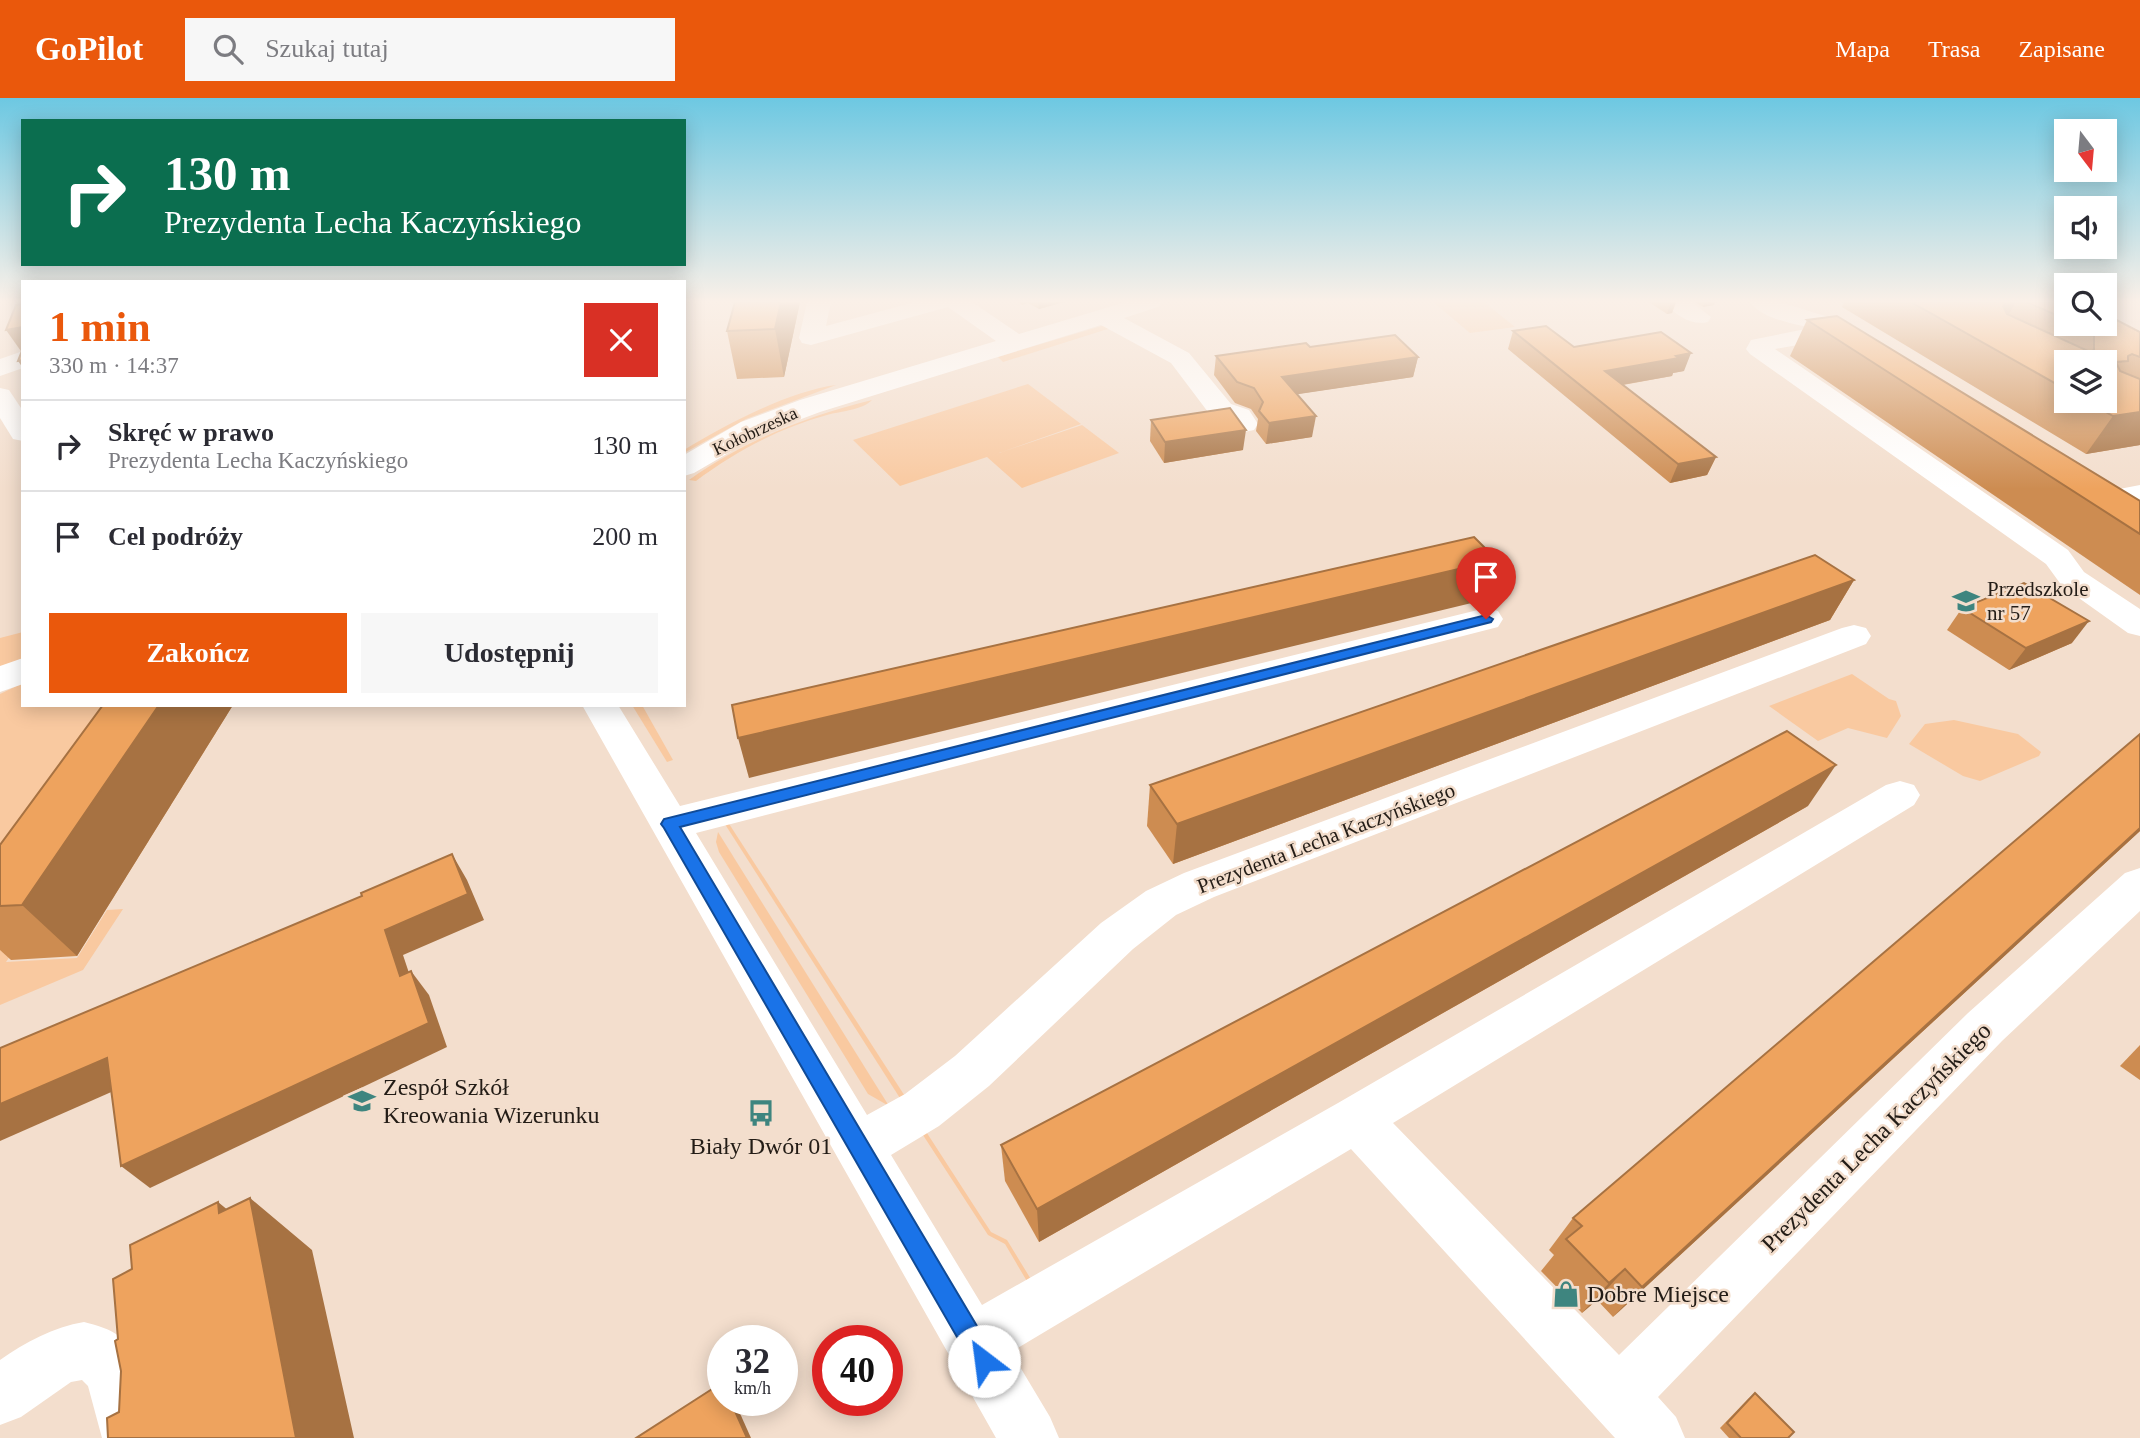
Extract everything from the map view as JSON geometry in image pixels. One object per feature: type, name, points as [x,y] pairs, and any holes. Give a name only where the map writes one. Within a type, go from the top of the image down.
[{"type":"street","name":"Kołobrzeska","points":[[686,466],[729,440],[783,415],[946,365]]},
{"type":"street","points":[[1185,365],[1221,410],[1239,416],[1244,424]]},
{"type":"street","points":[[1781,365],[2057,557],[2073,579],[2140,625]]},
{"type":"street","points":[[0,396],[21,430]]},
{"type":"street","points":[[670,824],[1486,619]]},
{"type":"street","name":"Prezydenta Lecha Kaczyńskiego","points":[[860,1146],[922,1110],[972,1071],[1117,936],[1161,903],[1199,885],[1854,636]]},
{"type":"street","points":[[0,680],[21,671]]},
{"type":"street","points":[[601,707],[1029,1438]]},
{"type":"street","points":[[973,1342],[1356,1119],[1900,795]]},
{"type":"street","name":"Prezydenta Lecha Kaczyńskiego","points":[[1618,1396],[1984,1027],[2140,885]]},
{"type":"street","points":[[1356,1119],[1655,1438]]},
{"type":"street","points":[[0,1396],[56,1357],[81,1350],[99,1354],[109,1366],[132,1438]]},
{"type":"shaded area","points":[[1028,384],[1081,424],[999,453],[1082,425],[1119,453],[1022,488],[987,457],[900,486],[853,440]]},
{"type":"shaded area","points":[[836,385],[746,419],[686,452],[686,449],[700,440],[758,410],[818,388]]},
{"type":"shaded area","points":[[872,400],[857,408],[809,420],[775,434],[726,460],[696,481],[689,480],[732,453],[776,431],[823,414]]},
{"type":"shaded area","points":[[21,633],[21,659],[0,668],[0,638]]},
{"type":"shaded area","points":[[1852,674],[1896,701],[1901,716],[1887,738],[1848,728],[1818,741],[1769,706]]},
{"type":"shaded area","points":[[21,684],[21,707],[179,707],[6,962],[77,958],[107,910],[123,909],[83,970],[0,1005],[0,694]]},
{"type":"shaded area","points":[[633,707],[643,707],[673,760],[667,762]]},
{"type":"shaded area","points":[[1954,720],[2018,734],[2041,752],[2039,756],[1980,781],[1963,776],[1909,744],[1925,724]]},
{"type":"shaded area","points":[[724,816],[910,1104],[905,1106],[721,818]]},
{"type":"shaded area","points":[[718,832],[889,1106],[868,1094],[719,852],[716,842]]},
{"type":"shaded area","points":[[925,1130],[991,1232],[1007,1240],[1032,1281],[1028,1283],[1005,1244],[988,1235],[921,1132]]},
{"type":"building","points":[[1223,365],[1367,365],[1282,377],[1316,416],[1269,423],[1259,411],[1263,402],[1254,388],[1237,382]]},
{"type":"building","points":[[1555,365],[1642,365],[1605,371],[1716,457],[1678,464]]},
{"type":"building","points":[[1876,365],[1916,365],[2140,501],[2140,534]]},
{"type":"building","points":[[2022,365],[2054,365],[2054,383]]},
{"type":"building","points":[[2117,365],[2120,371],[2140,379],[2140,412],[2113,416],[2108,413],[2117,413]]},
{"type":"building","points":[[1230,408],[1246,430],[1165,442],[1151,420]]},
{"type":"building","points":[[1474,537],[1497,560],[738,738],[732,705]]},
{"type":"building","points":[[1815,555],[1854,580],[1177,824],[1150,785]]},
{"type":"building","points":[[2024,583],[2089,621],[2026,648],[1962,608]]},
{"type":"building","points":[[102,707],[158,707],[22,905],[0,906],[0,845]]},
{"type":"building","points":[[1787,731],[1836,765],[1037,1209],[1001,1145]]},
{"type":"building","points":[[2140,734],[2140,828],[1642,1287],[1625,1269],[1609,1283],[1566,1239],[1582,1226],[1573,1218]]},
{"type":"building","points":[[452,854],[468,894],[385,930],[400,976],[411,971],[429,1023],[121,1166],[107,1058],[0,1104],[0,1048],[362,896],[361,893]]},
{"type":"building","points":[[250,1198],[296,1438],[108,1438],[107,1418],[119,1412],[121,1371],[115,1341],[118,1339],[113,1279],[132,1269],[130,1245],[218,1202],[219,1213]]},
{"type":"building","points":[[707,1392],[707,1416],[737,1416],[747,1438],[636,1438]]},
{"type":"building","points":[[1755,1393],[1794,1432],[1788,1438],[1741,1438],[1727,1423]]},
{"type":"place","name":"Przedszkole nr 57","points":[[1966,601]]},
{"type":"place","name":"Zespół Szkół Kreowania Wizerunku","points":[[362,1101]]},
{"type":"place","name":"Biały Dwór 01","points":[[761,1113]]},
{"type":"place","name":"Dobre Miejsce","points":[[1566,1294]]},
{"type":"route","points":[[984,1361],[670,824],[1486,619]]}]
